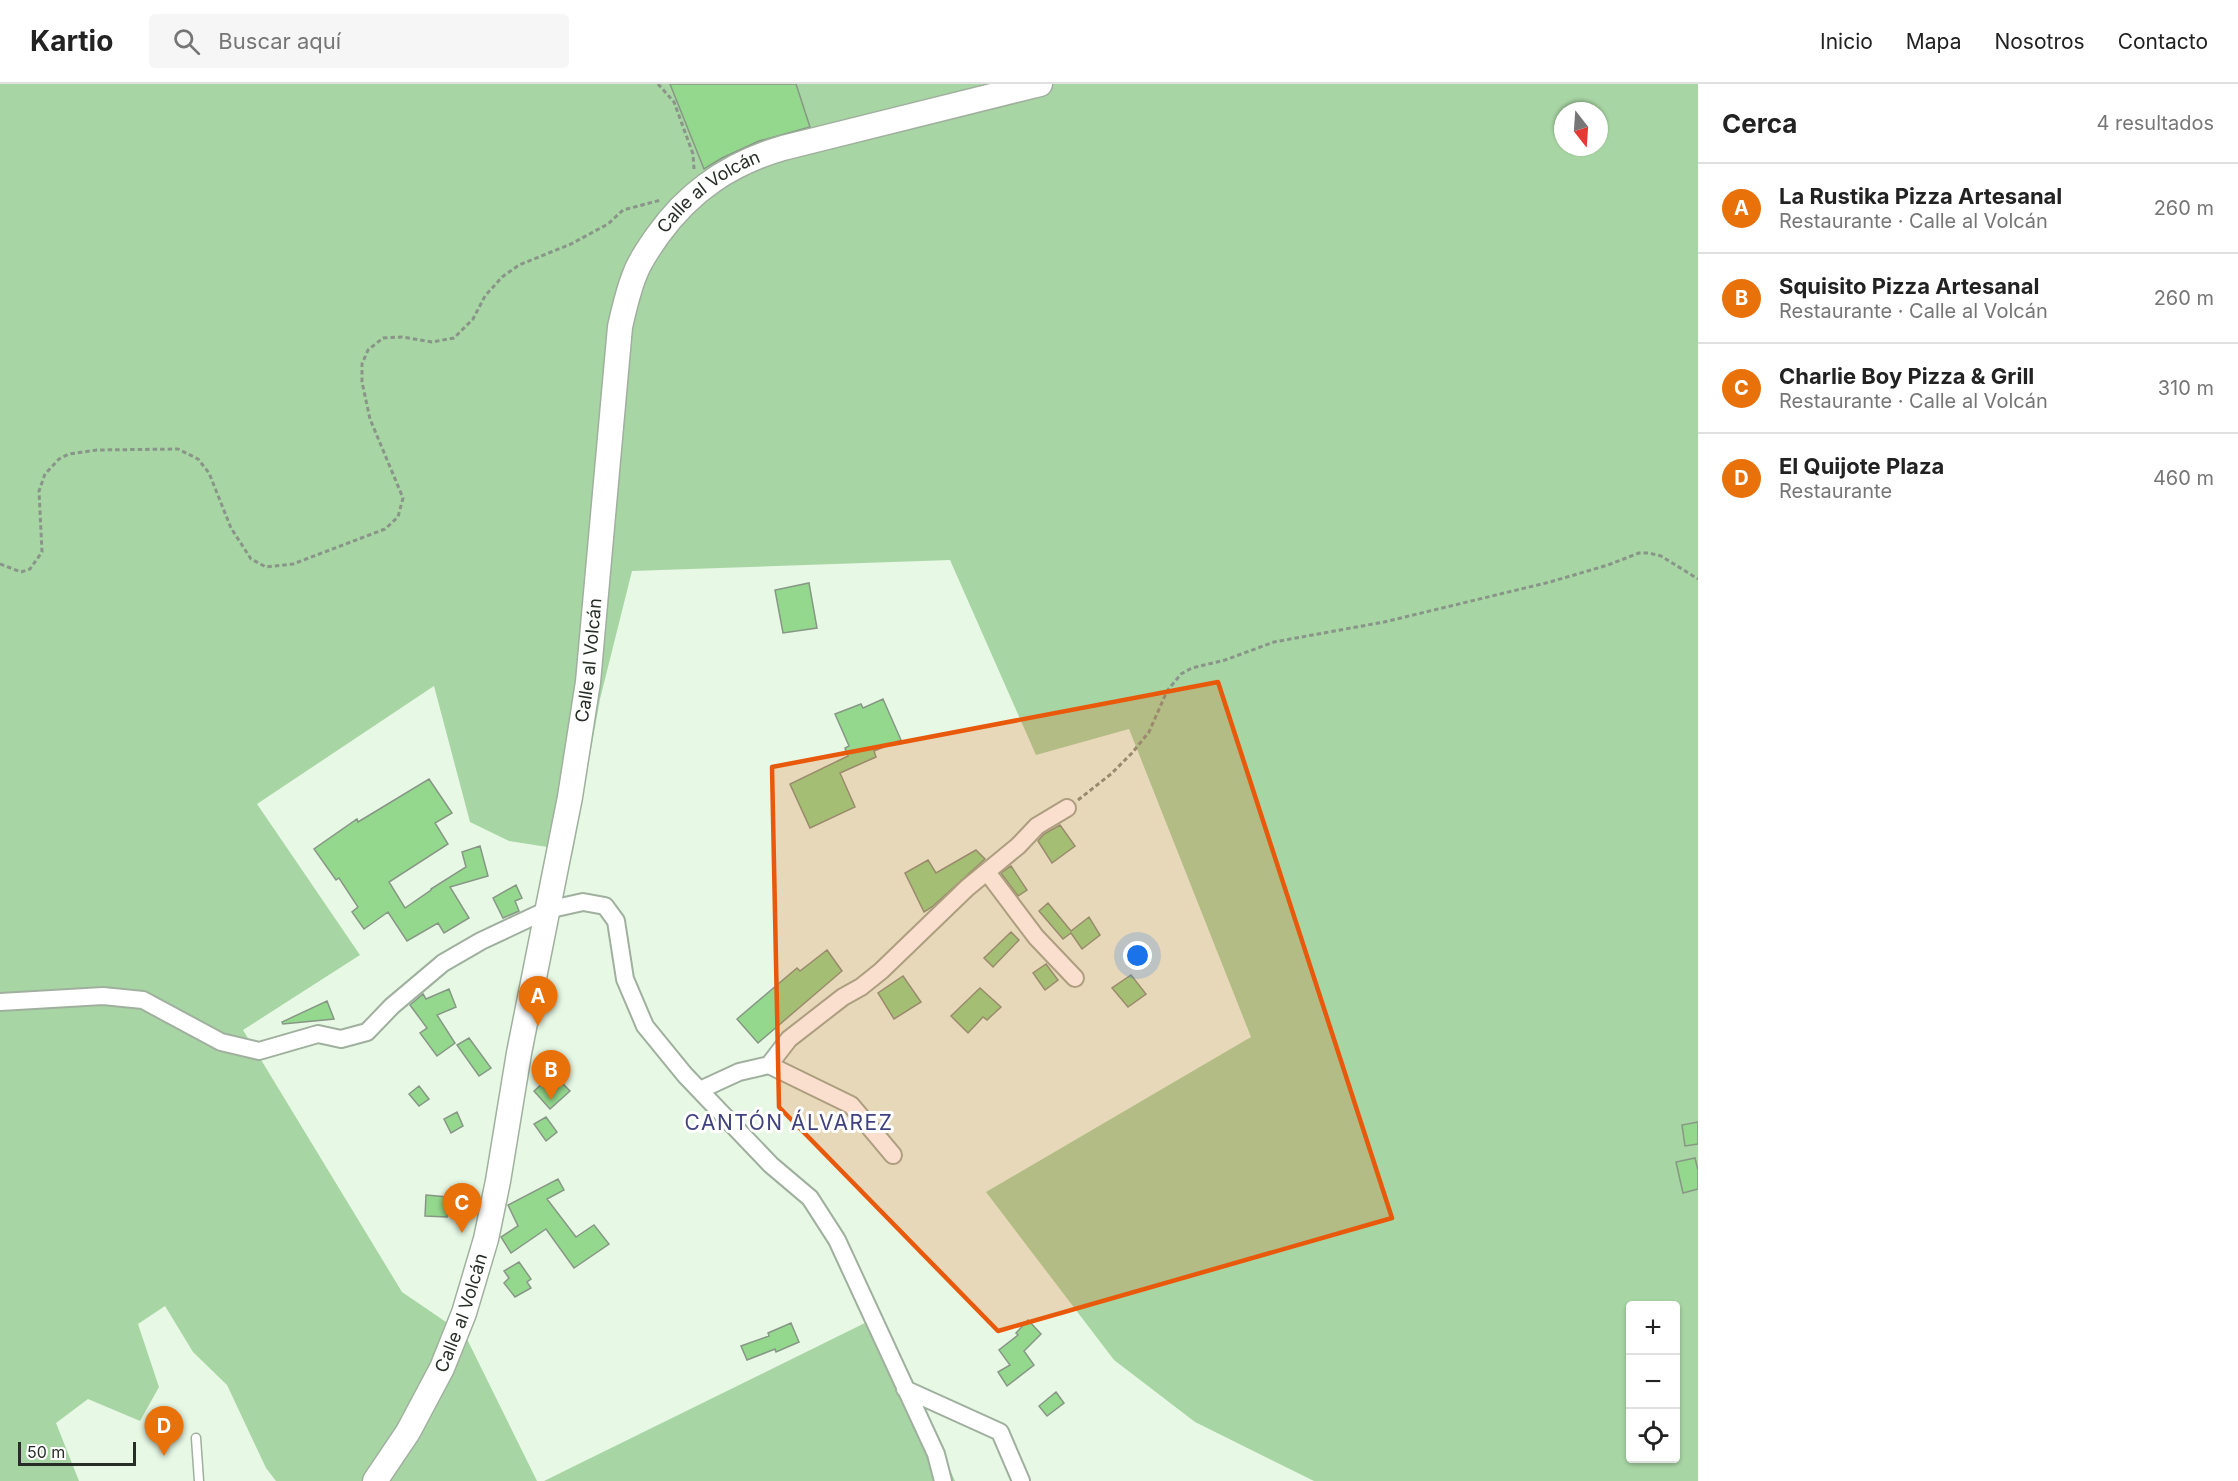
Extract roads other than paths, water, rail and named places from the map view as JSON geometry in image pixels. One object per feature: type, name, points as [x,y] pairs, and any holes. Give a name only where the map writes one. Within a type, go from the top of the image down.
[{"type":"street","name":"Calle al Volcán","points":[[375,1481],[426,1400],[442,1368],[464,1313],[486,1239],[500,1146],[570,797],[588,682],[620,327],[629,290],[643,256],[670,219],[695,192],[728,170],[764,153],[1040,84]]},
{"type":"street","points":[[769,1065],[789,1039],[843,996],[861,987],[881,971],[935,918],[1037,826],[1067,808]]},
{"type":"street","points":[[987,872],[1036,937],[1075,978]]},
{"type":"street","points":[[0,1002],[103,996],[143,1000],[221,1042],[259,1051],[318,1035],[341,1039],[366,1032],[392,1005],[443,963],[481,941],[547,910],[583,902],[605,906],[616,921],[625,979],[645,1026],[700,1090],[771,1165],[810,1198],[837,1240],[936,1454],[943,1481]]},
{"type":"street","points":[[700,1090],[739,1072],[769,1065],[851,1105],[893,1155]]},
{"type":"street","points":[[905,1389],[999,1432],[1021,1481]]},
{"type":"lane","points":[[196,1438],[199,1481]]},
{"type":"place","name":"La Rustika Pizza Artesanal","points":[[538,1026]]},
{"type":"place","name":"Squisito Pizza Artesanal","points":[[551,1100]]},
{"type":"place","name":"Charlie Boy Pizza & Grill","points":[[462,1233]]},
{"type":"place","name":"El Quijote Plaza","points":[[164,1456]]},
{"type":"district","name":"CANTÓN ÁLVAREZ","points":[[789,1123]]}]
